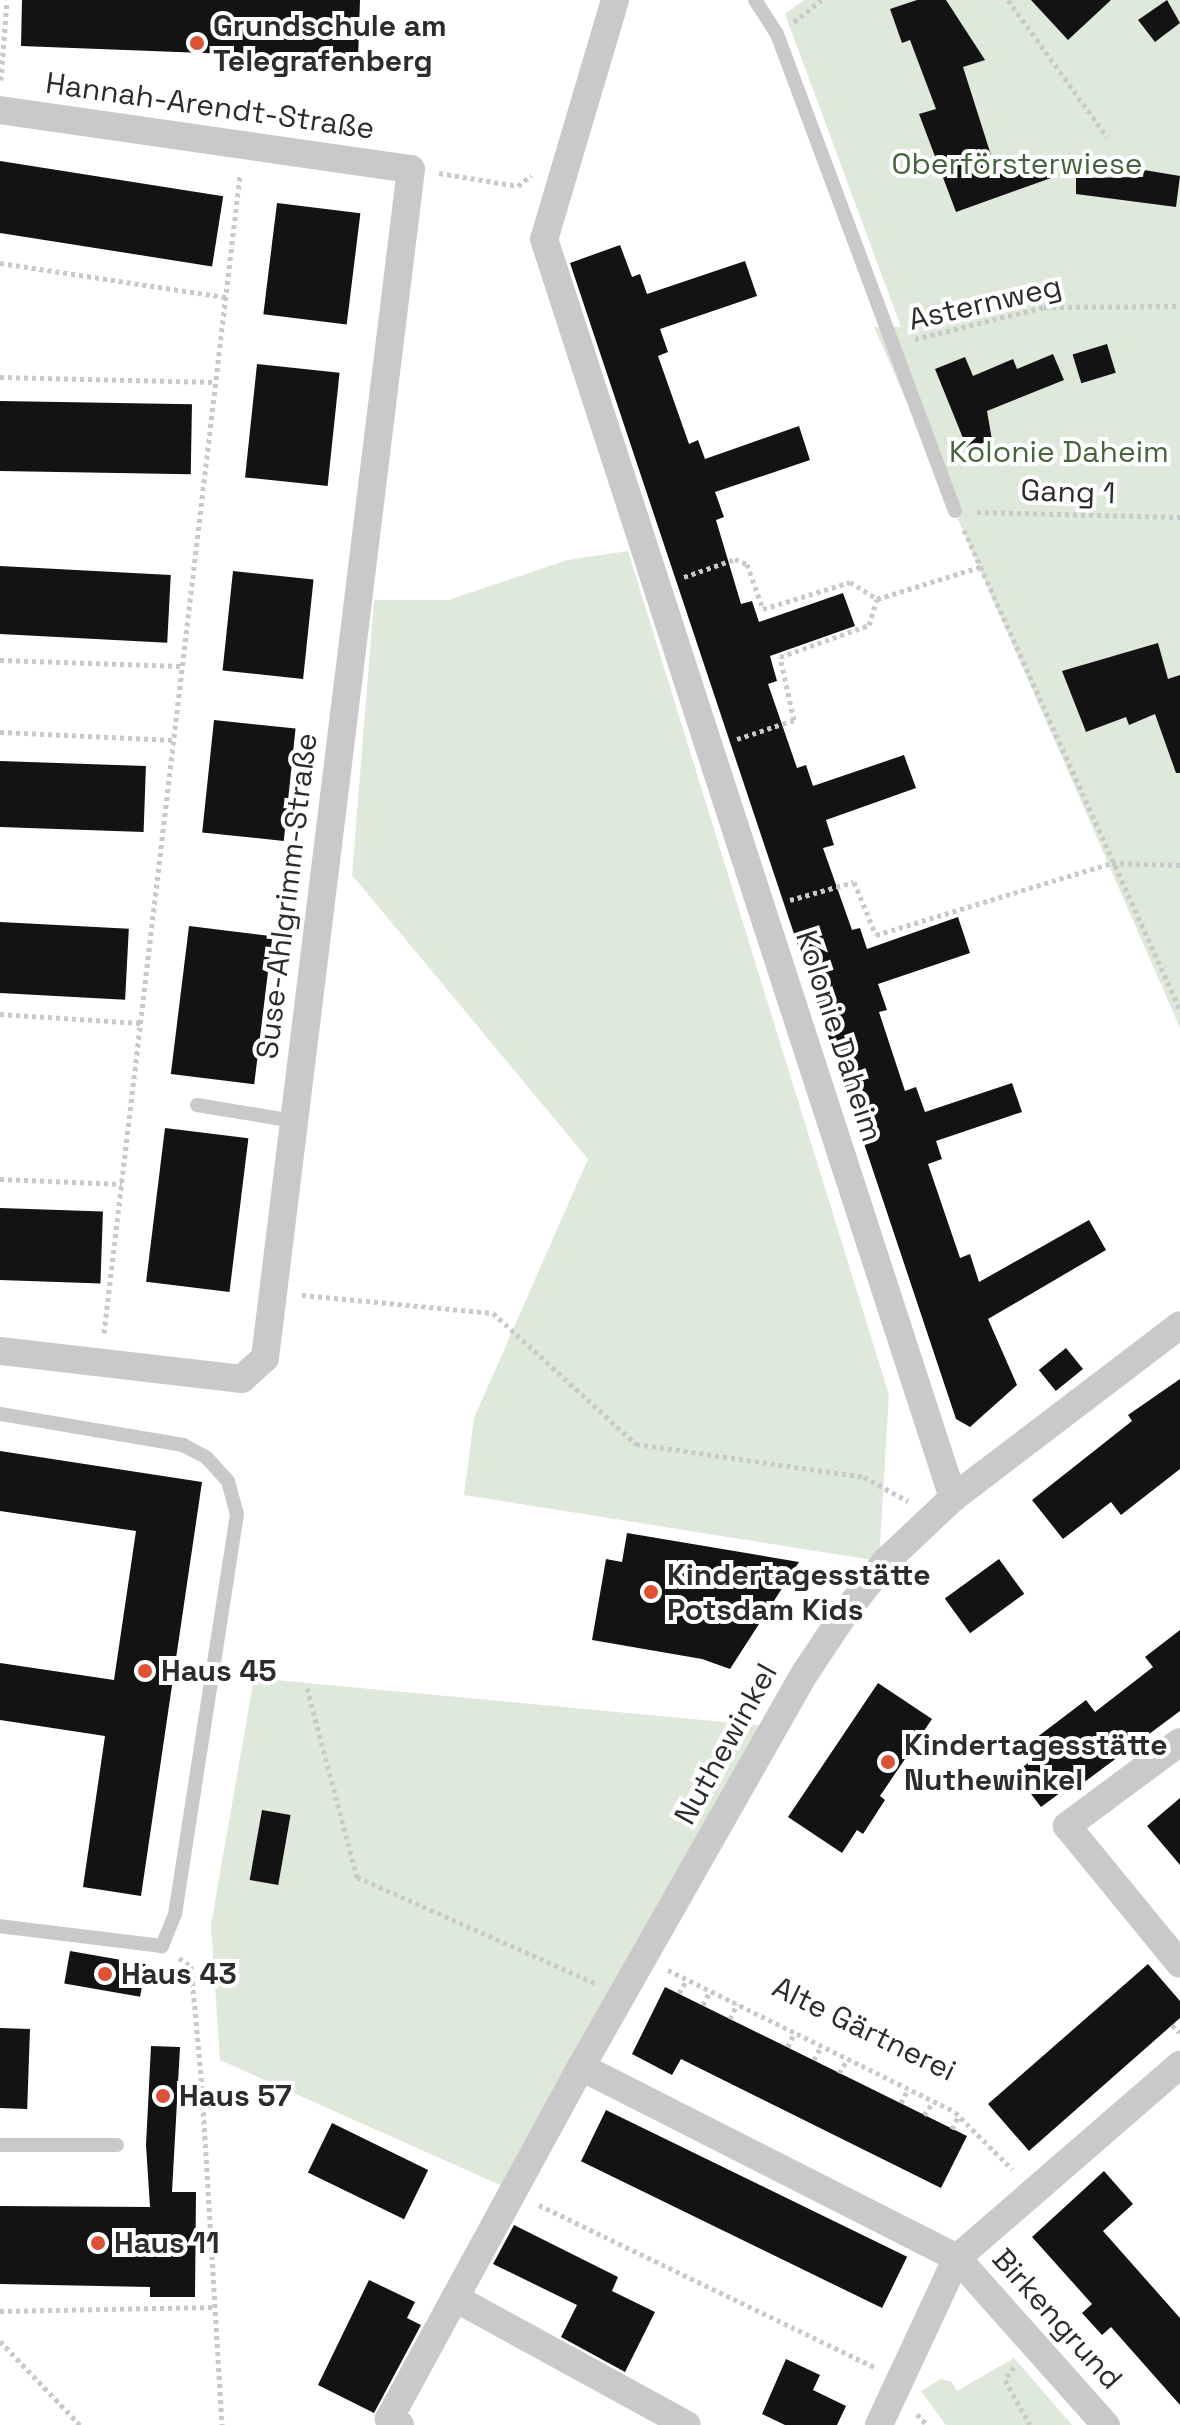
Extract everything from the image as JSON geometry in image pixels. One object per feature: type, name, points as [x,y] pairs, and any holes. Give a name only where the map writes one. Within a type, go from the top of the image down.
[{"type":"street","name":"Kolonie Daheim","points":[[615,0],[544,239],[762,908],[943,1507]]},
{"type":"street","name":"Hannah-Arendt-Straße","points":[[0,110],[411,169]]},
{"type":"street","name":"Suse-Ahlgrimm-Straße","points":[[0,1351],[242,1379],[265,1358],[411,169]]},
{"type":"street","name":"Nuthewinkel","points":[[400,2425],[389,2419],[581,2067],[805,1673],[885,1562],[943,1507],[1180,1325]]},
{"type":"street","points":[[1180,1742],[1067,1826],[1180,1964]]},
{"type":"street","points":[[879,2425],[957,2258],[1180,2065]]},
{"type":"street","points":[[581,2067],[957,2258]]},
{"type":"street","name":"Birkengrund","points":[[957,2258],[1106,2425]]},
{"type":"street","points":[[455,2298],[687,2425]]},
{"type":"lane","points":[[755,0],[777,34],[955,511]]},
{"type":"lane","points":[[197,1105],[294,1121]]},
{"type":"lane","points":[[0,1414],[183,1445],[207,1458],[228,1481],[237,1514],[175,1914],[162,1946],[0,1926]]},
{"type":"lane","points":[[0,2145],[117,2145]]},
{"type":"path","points":[[0,89],[7,0]]},
{"type":"path","points":[[777,34],[821,0]]},
{"type":"path","points":[[1008,0],[1065,71],[1107,137]]},
{"type":"path","points":[[100,1362],[244,145]]},
{"type":"path","points":[[411,169],[502,184]]},
{"type":"path","points":[[0,263],[226,297]]},
{"type":"path","name":"Asternweg","points":[[895,346],[963,324],[1044,307],[1180,306]]},
{"type":"path","points":[[0,377],[216,382]]},
{"type":"path","points":[[955,511],[1180,1010]]},
{"type":"path","name":"Gang 1","points":[[955,511],[1180,517]]},
{"type":"path","points":[[657,587],[735,559],[747,564],[763,609],[850,582],[877,599],[980,567]]},
{"type":"path","points":[[709,749],[794,720],[780,657],[869,625],[877,599]]},
{"type":"path","points":[[0,660],[182,666]]},
{"type":"path","points":[[0,732],[174,740]]},
{"type":"path","points":[[762,908],[854,882],[876,935],[1112,863],[1180,865]]},
{"type":"path","points":[[0,1014],[141,1023]]},
{"type":"path","points":[[0,1179],[122,1184]]},
{"type":"path","points":[[273,1292],[493,1313],[636,1444],[864,1477],[943,1507]]},
{"type":"path","points":[[307,1688],[357,1877],[624,1996]]},
{"type":"path","points":[[162,1946],[191,1966],[211,2208],[213,2307],[222,2425]]},
{"type":"path","name":"Alte Gärtnerei","points":[[645,1958],[959,2115],[1032,2191]]},
{"type":"path","points":[[679,1993],[687,1980]]},
{"type":"path","points":[[703,2005],[710,1991]]},
{"type":"path","points":[[730,2019],[737,2004]]},
{"type":"path","points":[[1172,2025],[1180,2033]]},
{"type":"path","points":[[788,2047],[794,2033]]},
{"type":"path","points":[[814,2060],[821,2047]]},
{"type":"path","points":[[839,2073],[848,2059]]},
{"type":"path","points":[[901,2103],[908,2089]]},
{"type":"path","points":[[924,2115],[933,2102]]},
{"type":"path","points":[[952,2129],[959,2115]]},
{"type":"path","points":[[513,2192],[878,2369],[927,2425]]},
{"type":"path","points":[[0,2311],[213,2307]]},
{"type":"path","points":[[0,2341],[80,2425]]},
{"type":"path","points":[[1030,2425],[1005,2380],[1034,2345]]},
{"type":"green space","name":"Oberförsterwiese","points":[[804,0],[1180,0],[1180,1028],[874,327],[901,327],[785,14]]},
{"type":"green space","points":[[628,551],[889,1395],[879,1561],[464,1495],[474,1418],[588,1159],[352,875],[374,600],[449,600],[567,560]]},
{"type":"green space","points":[[254,1678],[766,1726],[509,2189],[220,2060],[211,1925]]},
{"type":"green space","points":[[1014,2358],[1072,2425],[946,2425],[921,2391],[941,2379],[952,2382],[957,2391]]},
{"type":"building","name":"Grundschule am Telegrafenberg","points":[[22,0],[360,0],[358,59],[21,46]]},
{"type":"building","points":[[917,0],[946,0],[985,60],[963,67],[997,174],[1050,170],[1051,178],[956,212],[919,114],[936,109],[910,40],[902,43],[890,9]]},
{"type":"building","points":[[1031,0],[1111,0],[1068,40]]},
{"type":"building","points":[[1167,0],[1180,23],[1155,42],[1138,20]]},
{"type":"building","points":[[0,161],[223,196],[212,266],[0,233]]},
{"type":"building","points":[[1144,170],[1180,176],[1176,207],[1076,194],[1076,178],[1143,177]]},
{"type":"building","points":[[277,203],[360,213],[347,324],[263,314]]},
{"type":"building","points":[[620,245],[632,277],[640,274],[647,294],[745,261],[757,296],[660,329],[668,352],[658,356],[689,444],[698,440],[705,459],[799,426],[810,460],[715,492],[724,517],[716,520],[741,604],[752,601],[759,622],[843,593],[855,626],[770,656],[777,681],[768,684],[797,768],[806,765],[813,786],[904,755],[916,788],[826,820],[834,845],[823,848],[852,930],[860,928],[867,949],[958,917],[970,953],[878,984],[887,1010],[879,1012],[905,1091],[916,1087],[925,1112],[1012,1083],[1022,1112],[936,1141],[942,1159],[928,1164],[960,1258],[970,1254],[979,1282],[1089,1220],[1106,1250],[988,1319],[1017,1385],[970,1427],[956,1419],[570,263]]},
{"type":"building","points":[[1107,344],[1116,373],[1081,383],[1073,355]]},
{"type":"building","points":[[1053,354],[1064,380],[987,411],[992,440],[967,448],[935,369],[965,357],[973,376],[1013,359],[1017,369]]},
{"type":"building","points":[[257,364],[340,373],[328,486],[245,477]]},
{"type":"building","points":[[0,401],[192,404],[191,474],[0,471]]},
{"type":"building","points":[[0,566],[171,575],[167,643],[0,634]]},
{"type":"building","points":[[233,571],[314,579],[303,679],[223,670]]},
{"type":"building","points":[[1158,643],[1168,679],[1180,675],[1180,773],[1176,773],[1155,714],[1129,725],[1126,717],[1086,732],[1062,671]]},
{"type":"building","points":[[214,720],[296,729],[284,841],[202,832]]},
{"type":"building","points":[[0,761],[146,766],[144,832],[0,827]]},
{"type":"building","points":[[0,922],[129,929],[125,1000],[0,993]]},
{"type":"building","points":[[189,926],[272,936],[254,1084],[171,1074]]},
{"type":"building","points":[[165,1128],[248,1138],[229,1292],[146,1282]]},
{"type":"building","points":[[0,1208],[103,1212],[100,1284],[0,1280]]},
{"type":"building","points":[[1066,1348],[1083,1369],[1056,1391],[1039,1370]]},
{"type":"building","points":[[1180,1379],[1180,1469],[1121,1515],[1111,1502],[1063,1539],[1032,1500],[1132,1421],[1128,1415]]},
{"type":"building","name":"Haus 45","points":[[0,1451],[202,1482],[141,1896],[83,1887],[105,1736],[0,1720],[0,1663],[114,1680],[136,1531],[0,1511]]},
{"type":"building","points":[[627,1533],[799,1562],[730,1669],[702,1659],[592,1640],[606,1559],[622,1562]]},
{"type":"building","points":[[999,1559],[1024,1594],[970,1633],[945,1598]]},
{"type":"building","points":[[1180,1630],[1180,1711],[1071,1792],[1068,1787],[1041,1807],[1015,1773],[1041,1753],[1032,1741],[1086,1700],[1095,1712],[1153,1667],[1145,1657]]},
{"type":"building","points":[[878,1683],[932,1719],[880,1796],[885,1800],[863,1834],[857,1830],[842,1853],[788,1817]]},
{"type":"building","points":[[1180,1798],[1180,1865],[1147,1826]]},
{"type":"building","points":[[262,1810],[291,1815],[278,1885],[250,1880]]},
{"type":"building","name":"Haus 43","points":[[70,1951],[146,1964],[140,1997],[64,1983]]},
{"type":"building","points":[[1148,1964],[1180,2001],[1180,2018],[1029,2151],[988,2104]]},
{"type":"building","points":[[665,1987],[967,2136],[941,2188],[681,2059],[672,2075],[632,2054]]},
{"type":"building","points":[[0,2028],[30,2029],[27,2109],[0,2108]]},
{"type":"building","name":"Haus 11","points":[[151,2046],[180,2047],[172,2192],[196,2192],[195,2297],[150,2297],[150,2287],[0,2284],[0,2206],[150,2207],[146,2145]]},
{"type":"building","points":[[606,2110],[907,2257],[882,2308],[581,2161]]},
{"type":"building","points":[[332,2123],[428,2170],[404,2219],[308,2172]]},
{"type":"building","points":[[1104,2171],[1133,2204],[1103,2231],[1180,2318],[1180,2405],[1111,2327],[1102,2335],[1082,2313],[1092,2304],[1032,2237]]},
{"type":"building","points":[[514,2225],[618,2277],[612,2291],[655,2312],[625,2372],[561,2337],[577,2305],[493,2264]]},
{"type":"building","points":[[369,2280],[415,2302],[407,2318],[421,2325],[374,2413],[318,2385]]},
{"type":"building","points":[[786,2359],[820,2375],[813,2390],[846,2406],[837,2425],[785,2425],[762,2414]]},
{"type":"place","name":"Grundschule am Telegrafenberg","points":[[197,43]]},
{"type":"place","name":"Kindertagesstätte Potsdam Kids","points":[[651,1592]]},
{"type":"place","name":"Haus 45","points":[[145,1671]]},
{"type":"place","name":"Kindertagesstätte Nuthewinkel","points":[[888,1762]]},
{"type":"place","name":"Haus 43","points":[[105,1974]]},
{"type":"place","name":"Haus 57","points":[[163,2096]]},
{"type":"place","name":"Haus 11","points":[[98,2243]]}]
